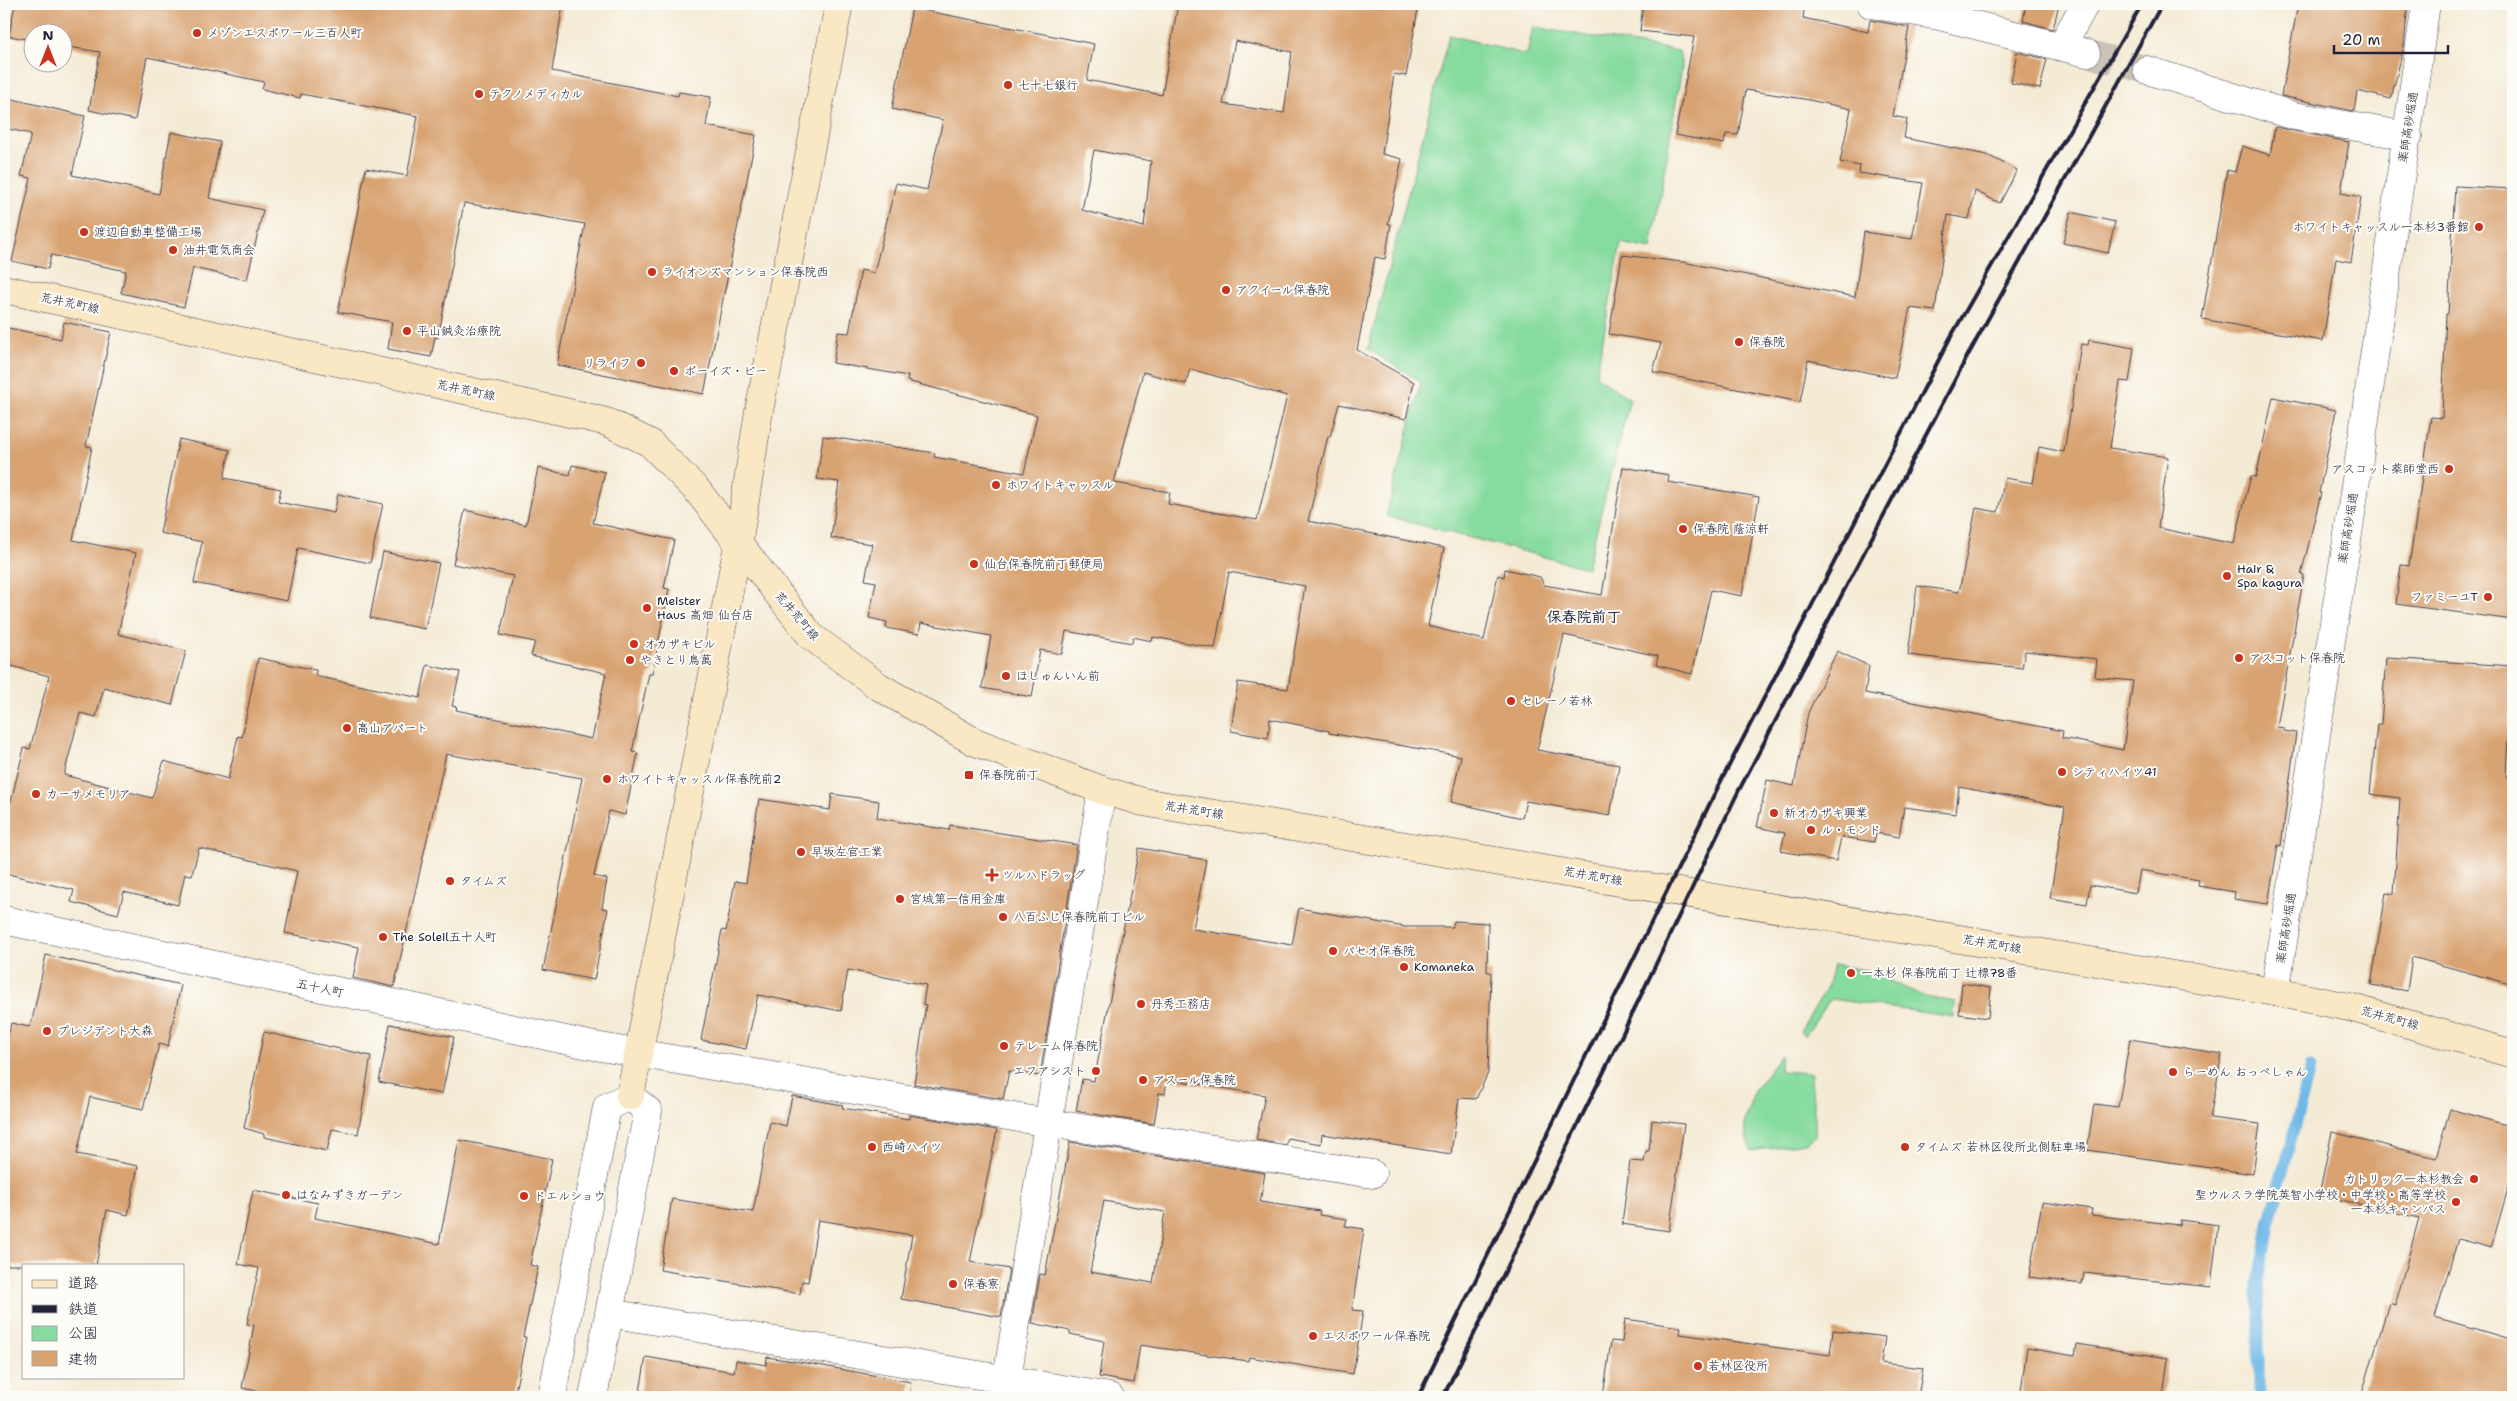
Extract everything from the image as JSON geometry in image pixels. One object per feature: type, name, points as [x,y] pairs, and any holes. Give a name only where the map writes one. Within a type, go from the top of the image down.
[{"type":"main road","points":[[630,1096],[637,1052],[738,545],[759,412],[839,4]]},
{"type":"main road","name":"荒井荒町線","points":[[4,289],[607,422],[650,443],[696,489],[811,636],[878,686],[975,742],[1102,790],[1143,802],[2275,992],[2405,1021],[2513,1054]]},
{"type":"street","points":[[1871,4],[1939,16],[2074,50],[2085,4]]},
{"type":"street","name":"薬師高砂堀通","points":[[2275,992],[2408,136],[2426,4]]},
{"type":"street","points":[[2147,70],[2294,116],[2408,136]]},
{"type":"street","points":[[1005,1389],[1102,790]]},
{"type":"street","name":"五十人町","points":[[4,920],[589,1045],[1049,1123],[1372,1174]]},
{"type":"street","points":[[552,1397],[607,1107],[630,1096],[648,1111],[593,1397]]},
{"type":"street","points":[[609,1313],[1005,1389],[1110,1397]]},
{"type":"green space","points":[[1533,27],[1679,51],[1682,67],[1651,249],[1621,243],[1596,376],[1630,399],[1587,568],[1386,516],[1421,382],[1368,349],[1449,35],[1527,55]]},
{"type":"green space","points":[[1833,965],[1866,970],[1925,997],[1955,1002],[1954,1017],[1831,999],[1805,1036],[1800,1032],[1827,987]]},
{"type":"green space","points":[[1781,1055],[1780,1071],[1811,1073],[1815,1136],[1805,1143],[1751,1151],[1744,1124],[1754,1091]]},
{"type":"building","points":[[15,4],[563,4],[552,71],[678,96],[679,92],[711,97],[706,126],[756,135],[704,394],[557,365],[585,224],[464,203],[438,338],[435,337],[431,357],[388,349],[392,322],[338,312],[366,168],[407,176],[418,116],[301,94],[300,98],[262,89],[264,82],[147,57],[135,120],[89,110],[100,52],[72,48],[72,22],[22,22],[22,38],[9,36]]},
{"type":"building","points":[[1178,4],[1419,4],[1406,76],[1394,74],[1382,154],[1402,159],[1388,224],[1391,224],[1385,259],[1375,257],[1357,350],[1414,382],[1406,419],[1339,404],[1330,437],[1328,436],[1308,521],[1444,548],[1428,626],[1484,640],[1498,575],[1504,577],[1505,569],[1540,577],[1544,585],[1602,595],[1623,467],[1669,475],[1668,482],[1759,497],[1742,596],[1711,590],[1692,674],[1656,665],[1658,656],[1564,635],[1537,750],[1619,765],[1610,816],[1526,801],[1522,818],[1451,802],[1461,756],[1329,733],[1329,731],[1270,719],[1268,738],[1231,731],[1238,682],[1288,689],[1305,586],[1229,572],[1215,648],[1153,637],[1152,641],[1133,637],[1132,643],[1066,631],[1062,654],[1040,650],[1032,697],[982,688],[991,636],[921,623],[919,634],[886,628],[887,622],[869,618],[876,582],[865,580],[872,544],[831,538],[839,482],[817,479],[823,436],[935,453],[934,457],[1024,473],[1037,415],[907,381],[908,376],[833,363],[838,332],[849,333],[861,270],[874,273],[896,183],[927,190],[943,120],[892,109],[912,8],[1094,44],[1087,80],[1162,95]],"holes":[[[1235,41],[1292,52],[1284,113],[1223,104]],[[1094,150],[1151,161],[1144,227],[1082,210]],[[1190,369],[1287,396],[1257,520],[1168,504],[1170,492],[1114,483],[1143,372],[1186,384]]]},
{"type":"building","points":[[1643,4],[1805,4],[1803,18],[1868,32],[1870,20],[1909,27],[1893,116],[1907,119],[1904,138],[1987,155],[2017,170],[2000,203],[1975,191],[1969,219],[1948,215],[1935,311],[1910,308],[1895,378],[1808,360],[1800,402],[1653,372],[1661,343],[1609,334],[1622,255],[1683,262],[1855,297],[1864,232],[1912,239],[1923,183],[1859,173],[1860,166],[1840,162],[1851,109],[1804,99],[1746,90],[1738,135],[1726,134],[1724,144],[1675,135],[1694,37],[1640,31]]},
{"type":"building","points":[[2026,4],[2059,4],[2053,29],[2023,21]]},
{"type":"building","points":[[2298,4],[2408,4],[2404,46],[2391,99],[2357,91],[2354,111],[2281,96]]},
{"type":"building","points":[[2017,52],[2047,59],[2040,89],[2011,83]]},
{"type":"building","points":[[4,97],[85,116],[72,175],[159,194],[171,132],[220,142],[209,198],[263,210],[247,280],[193,268],[184,307],[121,293],[126,271],[51,255],[48,269],[12,261],[31,178],[21,176],[31,134],[4,128]]},
{"type":"building","points":[[2275,127],[2349,142],[2341,193],[2361,197],[2351,262],[2336,259],[2323,341],[2202,319],[2227,170],[2235,172],[2242,146],[2270,155]]},
{"type":"building","points":[[2455,186],[2513,189],[2513,620],[2396,604],[2401,565],[2409,566],[2431,417],[2442,418],[2446,314],[2448,314]]},
{"type":"building","points":[[2071,212],[2115,222],[2108,253],[2063,243]]},
{"type":"building","points":[[64,322],[111,332],[86,446],[92,447],[73,540],[136,553],[118,634],[186,651],[172,705],[104,687],[96,717],[80,713],[64,775],[152,798],[164,761],[228,779],[238,736],[242,737],[258,658],[316,670],[315,676],[420,698],[427,665],[460,672],[452,706],[457,707],[456,710],[592,739],[606,673],[531,656],[535,642],[500,635],[513,576],[453,564],[465,510],[526,525],[538,468],[570,475],[572,465],[605,472],[593,523],[674,540],[664,588],[669,589],[652,674],[649,674],[632,752],[638,753],[625,815],[609,811],[594,876],[607,879],[602,908],[608,909],[594,980],[543,970],[582,778],[446,754],[394,987],[353,978],[359,947],[285,933],[297,871],[199,848],[192,875],[185,874],[178,905],[124,892],[118,914],[71,902],[74,890],[4,873],[4,830],[24,748],[30,749],[49,676],[4,664],[4,327],[61,339]]},
{"type":"building","points":[[2089,340],[2134,348],[2129,382],[2120,381],[2110,448],[2168,457],[2158,528],[2234,544],[2251,476],[2256,477],[2273,397],[2336,410],[2319,493],[2321,493],[2301,575],[2304,575],[2277,727],[2284,728],[2284,731],[2296,733],[2281,846],[2278,845],[2268,904],[2234,899],[2235,892],[2198,886],[2199,880],[2140,870],[2136,893],[2090,885],[2087,904],[2050,898],[2065,807],[1959,787],[1956,814],[1904,807],[1899,837],[1876,833],[1874,842],[1841,837],[1836,861],[1781,851],[1785,833],[1757,827],[1767,780],[1794,786],[1808,713],[1837,651],[1869,666],[1865,693],[2063,731],[2062,738],[2123,750],[2133,681],[2095,677],[2097,659],[2025,651],[2022,668],[1908,655],[1917,586],[1959,592],[1976,508],[1998,512],[2005,478],[2033,483],[2039,447],[2064,452],[2081,344],[2088,345]]},
{"type":"building","points":[[179,439],[230,450],[224,478],[281,489],[278,502],[334,513],[338,494],[383,504],[370,563],[298,548],[287,601],[194,583],[202,542],[160,533]]},
{"type":"building","points":[[383,552],[439,563],[425,629],[370,618]]},
{"type":"building","points":[[2386,658],[2513,666],[2513,714],[2509,714],[2506,777],[2513,778],[2513,985],[2412,957],[2407,991],[2371,985],[2386,893],[2394,894],[2400,798],[2370,794],[2377,724],[2381,724]]},
{"type":"building","points":[[832,794],[879,801],[877,818],[949,830],[950,825],[1077,845],[1040,1076],[1009,1071],[1003,1099],[914,1084],[926,1005],[923,1004],[926,985],[848,970],[841,1011],[758,995],[746,1049],[701,1040],[722,930],[726,931],[735,881],[746,883],[759,799],[830,810]]},
{"type":"building","points":[[1139,848],[1206,860],[1193,929],[1292,945],[1299,908],[1405,927],[1453,927],[1454,921],[1488,923],[1487,972],[1491,972],[1488,1073],[1476,1099],[1459,1098],[1451,1154],[1322,1134],[1321,1144],[1288,1138],[1286,1145],[1256,1140],[1265,1095],[1167,1079],[1165,1094],[1159,1093],[1154,1124],[1076,1111],[1082,1079],[1094,1081]]},
{"type":"building","points":[[46,955],[181,985],[168,1046],[159,1044],[143,1109],[90,1097],[77,1154],[138,1166],[128,1215],[107,1210],[96,1264],[4,1265],[4,1055],[11,1023],[29,1027],[32,1021]]},
{"type":"building","points":[[1962,983],[1991,988],[1988,1018],[1959,1014]]},
{"type":"building","points":[[390,1024],[454,1037],[442,1094],[379,1082]]},
{"type":"building","points":[[264,1032],[371,1056],[358,1134],[332,1129],[327,1151],[264,1137],[264,1134],[244,1128]]},
{"type":"building","points":[[2130,1039],[2222,1054],[2210,1118],[2260,1124],[2253,1174],[2087,1150],[2094,1104],[2118,1107]]},
{"type":"building","points":[[792,1096],[843,1105],[842,1108],[909,1119],[909,1115],[997,1130],[970,1262],[1009,1269],[1001,1317],[901,1299],[912,1235],[818,1220],[808,1282],[802,1281],[800,1294],[660,1270],[672,1199],[753,1212],[770,1122],[786,1126]]},
{"type":"building","points":[[2450,1109],[2513,1127],[2513,1171],[2491,1248],[2458,1239],[2435,1317],[2513,1340],[2513,1397],[2361,1397],[2389,1303],[2395,1305],[2419,1218],[2319,1195],[2332,1132],[2436,1158]]},
{"type":"building","points":[[1652,1120],[1684,1124],[1669,1231],[1622,1224],[1630,1161],[1644,1162],[1646,1151],[1649,1151]]},
{"type":"building","points":[[459,1140],[552,1159],[530,1265],[538,1267],[523,1337],[526,1337],[514,1397],[289,1397],[242,1388],[254,1325],[247,1324],[259,1268],[238,1264],[253,1190],[318,1203],[315,1218],[439,1244]]},
{"type":"building","points":[[1070,1142],[1265,1173],[1260,1202],[1320,1211],[1319,1215],[1347,1219],[1345,1226],[1364,1229],[1352,1310],[1363,1311],[1353,1374],[1249,1357],[1248,1361],[1140,1345],[1134,1383],[1099,1377],[1104,1341],[1032,1323],[1040,1274],[1045,1275]],"holes":[[[1104,1201],[1165,1212],[1153,1283],[1090,1272]]]},
{"type":"building","points":[[2042,1202],[2092,1209],[2091,1215],[2180,1225],[2180,1220],[2218,1225],[2211,1287],[2084,1273],[2082,1284],[2029,1277]]},
{"type":"building","name":"若林区役所","points":[[1625,1319],[1681,1327],[1680,1334],[1830,1355],[1833,1330],[1885,1337],[1881,1363],[1923,1368],[1918,1397],[1603,1397],[1611,1341],[1622,1342]]},
{"type":"building","points":[[2077,1344],[2168,1358],[2163,1397],[2020,1397],[2027,1348],[2075,1356]]},
{"type":"building","points":[[646,1357],[734,1372],[736,1360],[766,1365],[767,1357],[911,1382],[909,1397],[639,1397]]},
{"type":"waterway","points":[[2259,1397],[2259,1282],[2269,1224],[2311,1066]]},
{"type":"tunnel","points":[[2086,53],[2147,70]]},
{"type":"railway","points":[[1418,1397],[1718,787],[1949,340],[2142,4]]},
{"type":"railway","points":[[1443,1397],[1622,1035],[1738,792],[1967,357],[2162,4]]},
{"type":"place","name":"メゾンエスポワール三百人町","points":[[197,33]]},
{"type":"place","name":"七十七銀行","points":[[1008,85]]},
{"type":"place","name":"テクノメディカル","points":[[479,94]]},
{"type":"place","name":"ホワイトキャッスル一本杉3番館","points":[[2479,227]]},
{"type":"place","name":"渡辺自動車整備工場","points":[[84,232]]},
{"type":"place","name":"油井電気商会","points":[[173,250]]},
{"type":"place","name":"ライオンズマンション保春院西","points":[[652,272]]},
{"type":"place","name":"アクイール保春院","points":[[1226,290]]},
{"type":"place","name":"平山鍼灸治療院","points":[[407,331]]},
{"type":"place","name":"保春院","points":[[1739,342]]},
{"type":"place","name":"リライフ","points":[[641,363]]},
{"type":"place","name":"ボーイズ・ビー","points":[[674,371]]},
{"type":"place","name":"アスコット薬師堂西","points":[[2449,469]]},
{"type":"place","name":"ホワイトキャッスル","points":[[996,485]]},
{"type":"place","name":"保春院 蔭涼軒","points":[[1683,529]]},
{"type":"place","name":"仙台保春院前丁郵便局","points":[[974,564]]},
{"type":"place","name":"Hair & Spa kagura","points":[[2227,576]]},
{"type":"place","name":"ファミーユT","points":[[2488,597]]},
{"type":"place","name":"Meister Haus 高畑 仙台店","points":[[647,608]]},
{"type":"place","name":"オカザキビル","points":[[634,644]]},
{"type":"place","name":"アスコット保春院","points":[[2239,658]]},
{"type":"place","name":"やきとり鳥萬","points":[[630,660]]},
{"type":"place","name":"ほしゅんいん前","points":[[1006,676]]},
{"type":"place","name":"セレーノ若林","points":[[1511,701]]},
{"type":"place","name":"高山アパート","points":[[347,728]]},
{"type":"place","name":"シティハイツ41","points":[[2062,772]]},
{"type":"place","name":"保春院前丁","points":[[969,775]]},
{"type":"place","name":"ホワイトキャッスル保春院前2","points":[[607,779]]},
{"type":"place","name":"カーサメモリア","points":[[36,794]]},
{"type":"place","name":"新オカザキ興業","points":[[1774,813]]},
{"type":"place","name":"ル・モンド","points":[[1811,830]]},
{"type":"place","name":"早坂左官工業","points":[[801,852]]},
{"type":"place","name":"ツルハドラッグ","points":[[992,875]]},
{"type":"place","name":"タイムズ","points":[[450,881]]},
{"type":"place","name":"宮城第一信用金庫","points":[[900,899]]},
{"type":"place","name":"八百ふじ保春院前丁ビル","points":[[1003,917]]},
{"type":"place","name":"The Soleil五十人町","points":[[383,937]]},
{"type":"place","name":"パセオ保春院","points":[[1333,951]]},
{"type":"place","name":"Komaneka","points":[[1404,967]]},
{"type":"place","name":"一本杉 保春院前丁 辻標78番","points":[[1851,973]]},
{"type":"place","name":"丹秀工務店","points":[[1141,1004]]},
{"type":"place","name":"プレジデント大森","points":[[47,1031]]},
{"type":"place","name":"テレーム保春院","points":[[1004,1046]]},
{"type":"place","name":"エフアシスト","points":[[1096,1071]]},
{"type":"place","name":"らーめん おっぺしゃん","points":[[2173,1072]]},
{"type":"place","name":"アスール保春院","points":[[1143,1080]]},
{"type":"place","name":"西崎ハイツ","points":[[872,1147]]},
{"type":"place","name":"タイムズ 若林区役所北側駐車場","points":[[1905,1147]]},
{"type":"place","name":"カトリック一本杉教会","points":[[2474,1179]]},
{"type":"place","name":"はなみずきガーデン","points":[[286,1195]]},
{"type":"place","name":"ドエルショウ","points":[[524,1196]]},
{"type":"place","name":"聖ウルスラ学院英智小学校・中学校・高等学校 一本杉キャンパス","points":[[2456,1202]]},
{"type":"place","name":"保春寮","points":[[953,1284]]},
{"type":"place","name":"エスポワール保春院","points":[[1313,1336]]},
{"type":"place","name":"若林区役所","points":[[1698,1366]]},
{"type":"district","name":"保春院前丁","points":[[1584,617]]}]
